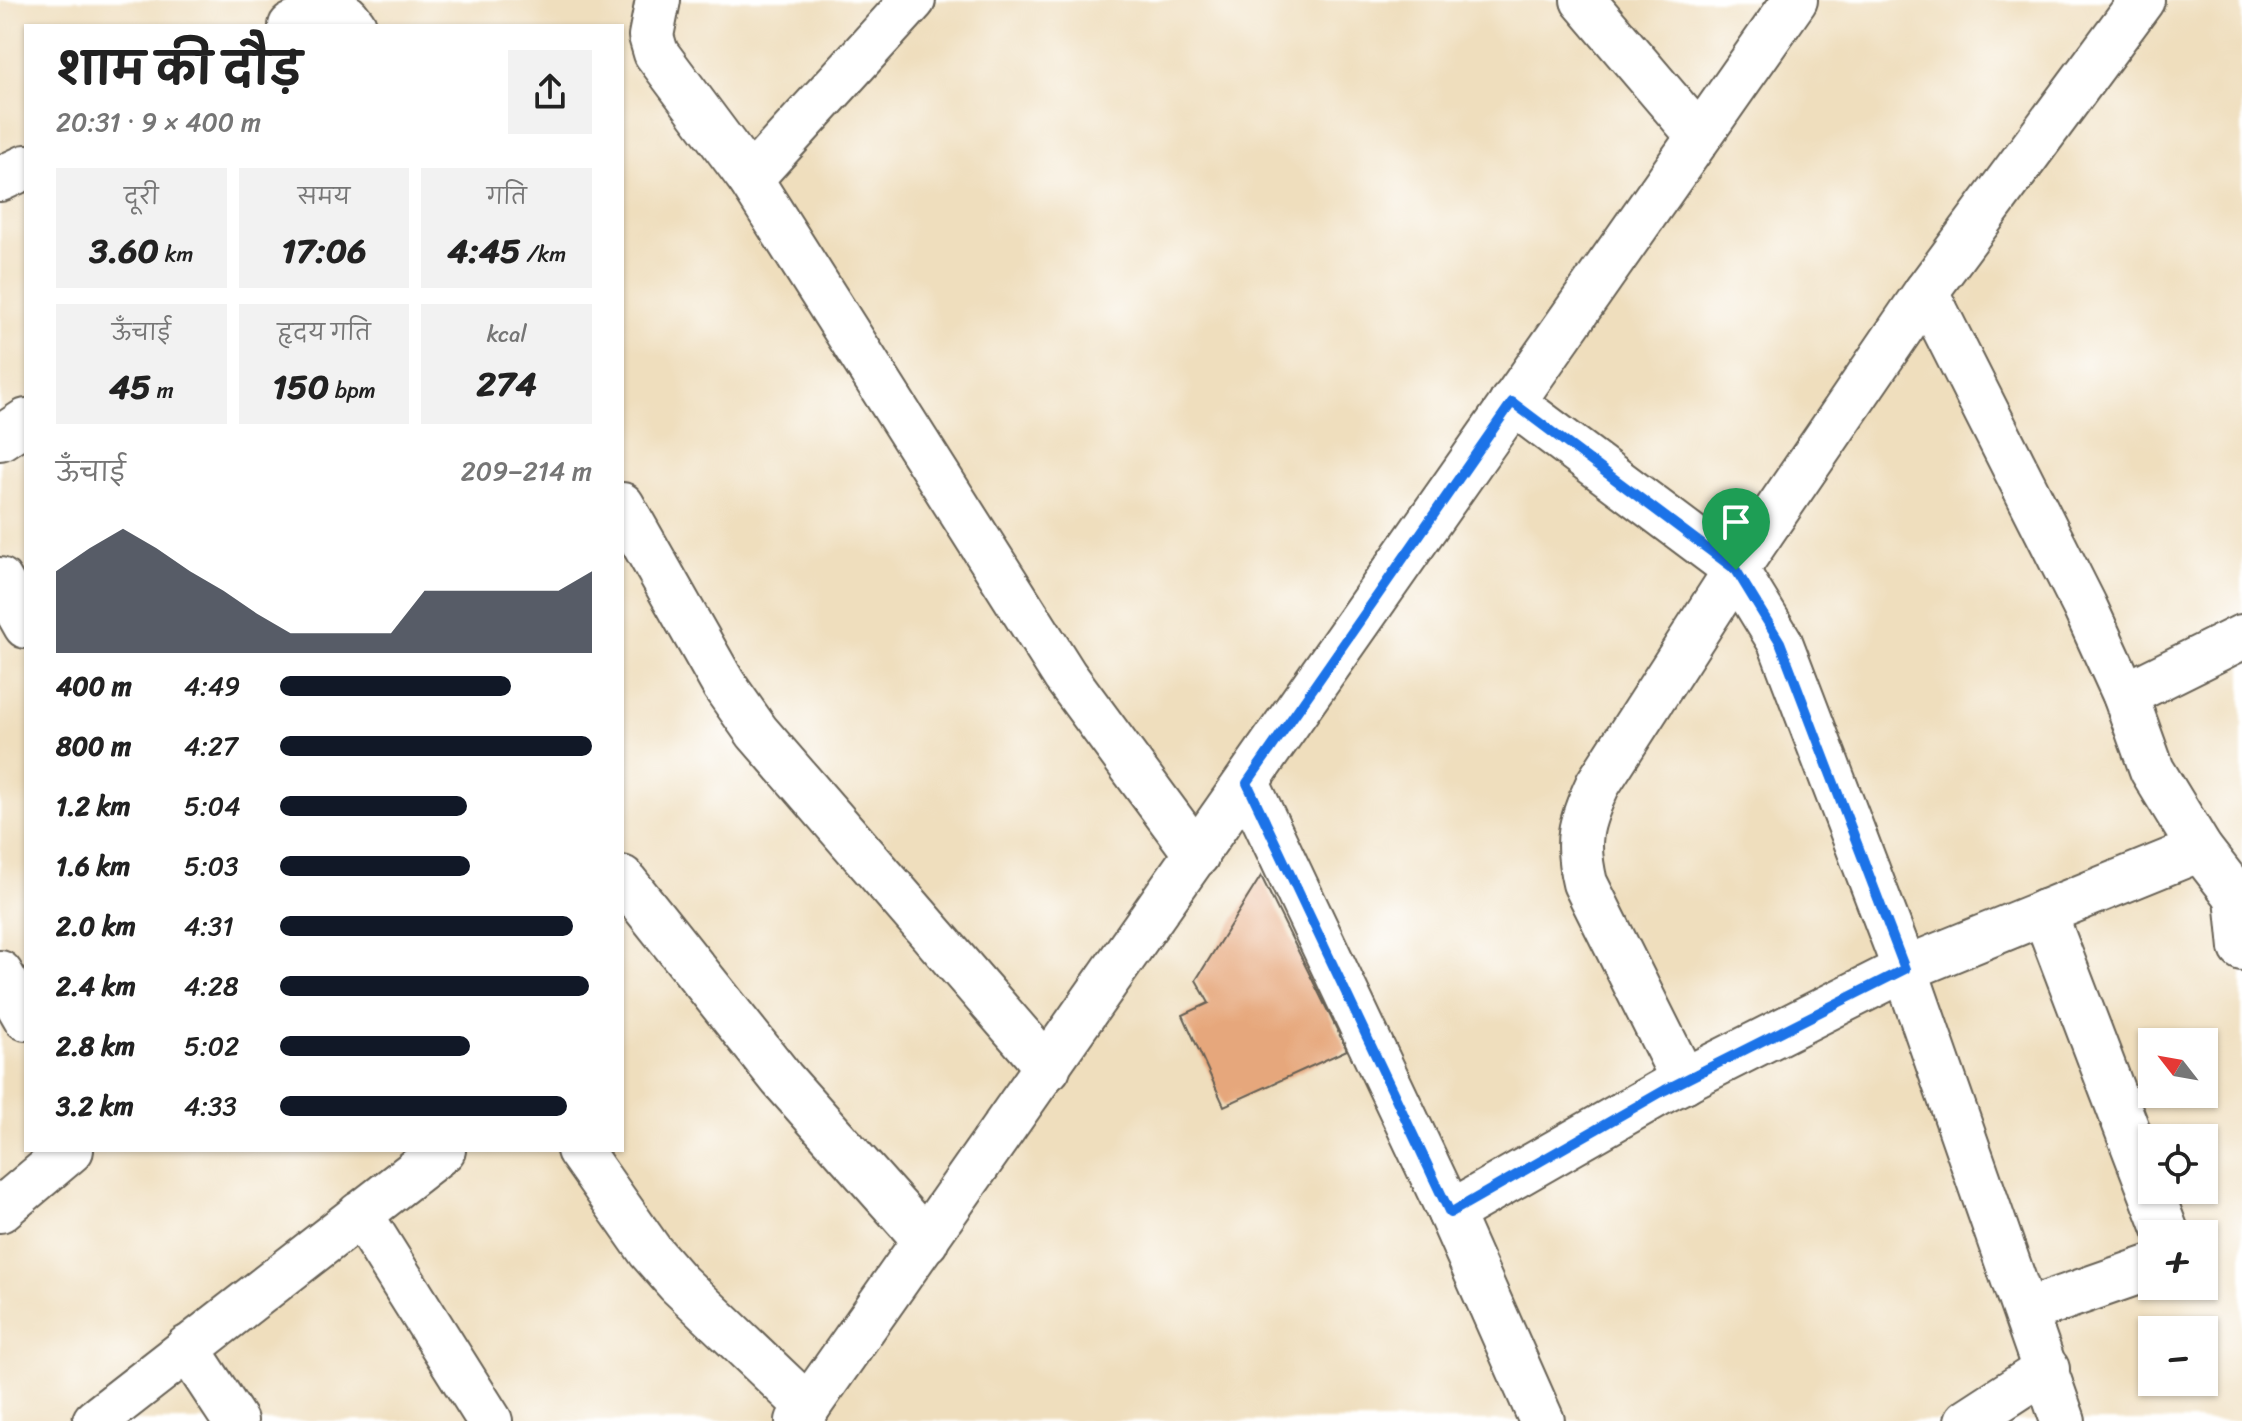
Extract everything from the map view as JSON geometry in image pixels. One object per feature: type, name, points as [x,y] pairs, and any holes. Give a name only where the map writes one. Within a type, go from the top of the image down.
[{"type":"street","points":[[658,0],[651,36],[656,53],[750,179],[1065,676],[1197,855]]},
{"type":"street","points":[[750,179],[913,0]]},
{"type":"street","points":[[1583,0],[1698,135]]},
{"type":"street","points":[[580,1152],[650,1251],[803,1414],[1795,0]]},
{"type":"street","points":[[1684,1081],[1585,883],[1578,854],[1581,821],[1598,784],[1736,570],[1926,292],[2142,0]]},
{"type":"street","points":[[295,24],[327,9],[347,17],[352,24]]},
{"type":"street","points":[[0,179],[24,168]]},
{"type":"street","points":[[1926,292],[2056,546],[2125,695],[2152,770],[2200,849],[2239,900],[2242,948]]},
{"type":"street","points":[[1512,402],[1736,570],[1780,642],[1905,969],[2063,1421]]},
{"type":"street","points":[[0,438],[24,422]]},
{"type":"street","points":[[624,509],[724,685],[757,732],[1048,1068]]},
{"type":"street","points":[[0,580],[24,622]]},
{"type":"street","points":[[2125,695],[2242,637]]},
{"type":"street","points":[[1247,783],[1450,1213],[1542,1421]]},
{"type":"street","points":[[1450,1213],[1684,1081],[1905,969],[2200,849]]},
{"type":"street","points":[[624,881],[782,1079],[926,1241]]},
{"type":"street","points":[[2044,912],[2162,1220]]},
{"type":"street","points":[[0,973],[24,1015]]},
{"type":"street","points":[[0,1210],[69,1152]]},
{"type":"street","points":[[95,1421],[440,1152]]},
{"type":"street","points":[[360,1214],[490,1421]]},
{"type":"street","points":[[2026,1311],[2138,1272]]},
{"type":"street","points":[[187,1348],[235,1421]]},
{"type":"street","points":[[1967,1421],[2047,1369]]},
{"type":"building","points":[[1261,876],[1347,1050],[1224,1106],[1183,1015],[1209,1003],[1196,980]]},
{"type":"route","points":[[1512,402],[1736,570],[1780,642],[1905,969],[1665,1090],[1450,1213],[1247,783],[1512,402]]}]
